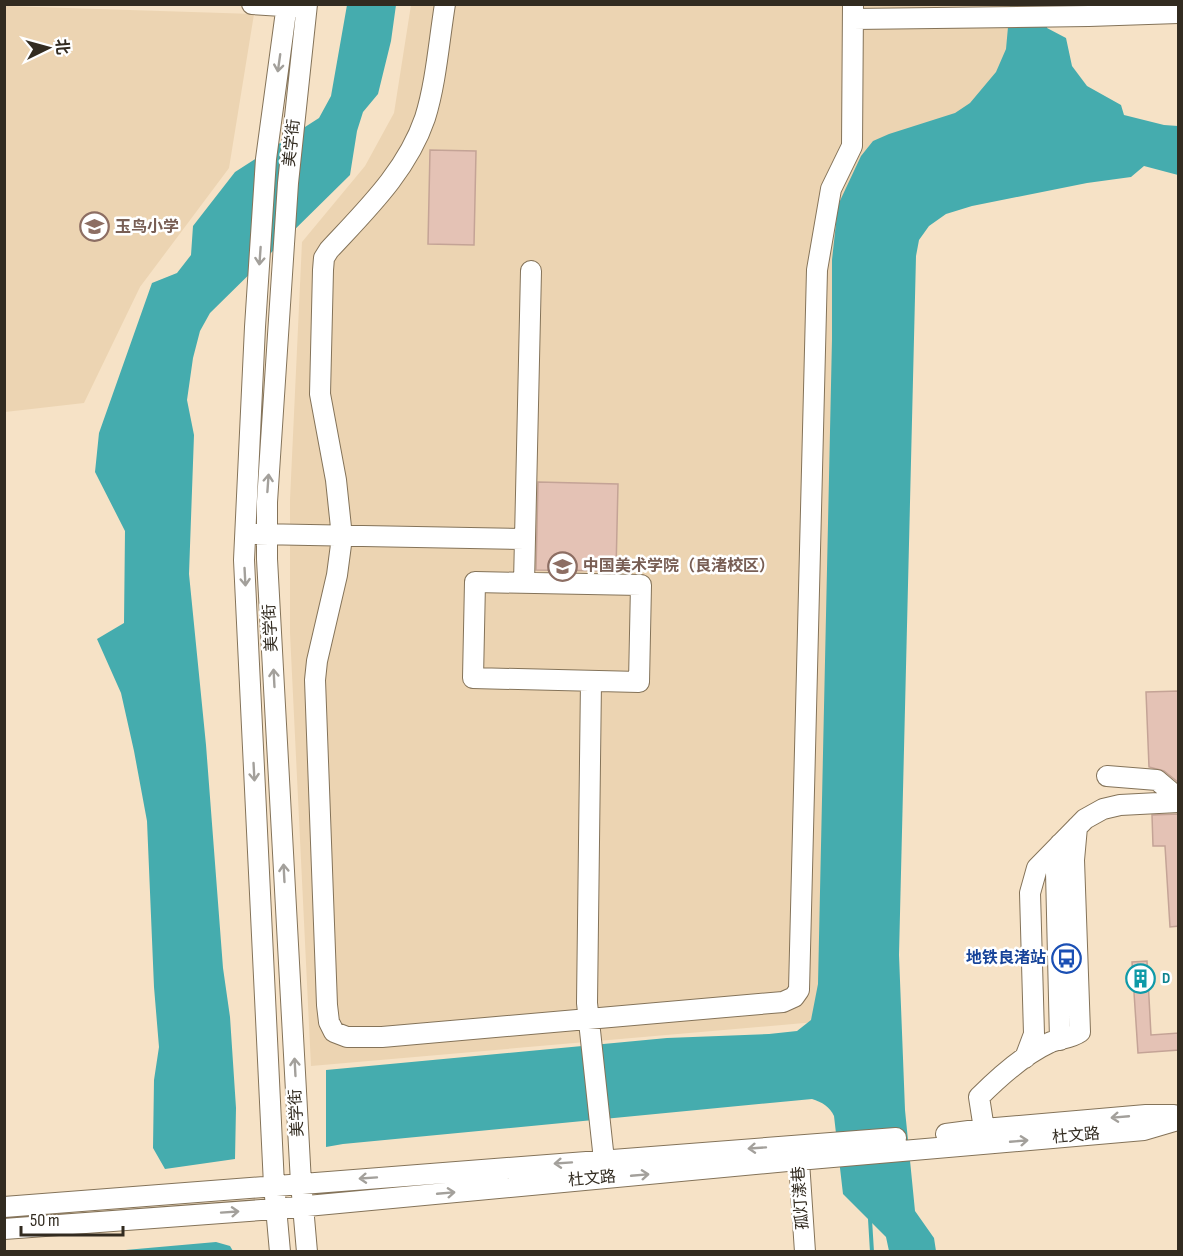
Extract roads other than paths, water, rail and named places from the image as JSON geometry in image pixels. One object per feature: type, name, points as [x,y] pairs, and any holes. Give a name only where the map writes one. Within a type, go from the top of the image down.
[{"type":"street","points":[[252,4],[307,6]]},
{"type":"street","points":[[445,4],[430,95],[425,118],[416,139],[390,184],[324,258],[320,394],[336,480],[342,537],[337,575],[317,661],[315,680],[327,1005],[329,1022],[334,1032],[347,1037],[382,1037],[783,1002],[794,997],[799,990],[817,270],[831,189],[852,146],[853,12],[1089,16],[1179,13]]},
{"type":"street","name":"美学街","points":[[280,1251],[274,1185],[244,534],[266,170],[286,5]]},
{"type":"street","name":"美学街","points":[[307,6],[288,183],[267,502],[301,1183],[307,1251]]},
{"type":"street","points":[[524,582],[531,270]]},
{"type":"street","points":[[244,534],[524,539]]},
{"type":"street","points":[[475,582],[524,582],[641,585],[639,682],[473,678],[475,582]]},
{"type":"street","points":[[591,681],[587,1003],[604,1160]]},
{"type":"street","points":[[1107,776],[1157,780],[1179,800]]},
{"type":"street","points":[[1025,1058],[1034,1034],[1030,893],[1037,868],[1085,819],[1103,809],[1179,800]]},
{"type":"street","points":[[984,1129],[979,1097],[1025,1058],[1050,1042],[1072,1037],[1080,1032],[1074,861],[1077,827]]},
{"type":"street","points":[[1060,844],[1056,872],[1060,1040]]},
{"type":"street","name":"杜文路","points":[[961,1140],[984,1129],[1146,1115],[1179,1115]]},
{"type":"street","name":"杜文路","points":[[4,1229],[276,1209],[807,1152],[961,1140],[1144,1130],[1179,1120]]},
{"type":"street","name":"杜文路","points":[[4,1207],[604,1160],[807,1152]]},
{"type":"street","name":"孤灯漾巷","points":[[805,1251],[807,1152]]},
{"type":"water","points":[[347,5],[396,5],[391,41],[378,94],[363,112],[357,131],[350,175],[210,313],[200,331],[193,358],[187,400],[194,435],[189,574],[206,745],[223,968],[230,1017],[236,1108],[235,1159],[165,1169],[153,1148],[154,1080],[159,1047],[154,987],[147,821],[121,693],[97,639],[124,623],[125,531],[95,472],[99,433],[152,283],[177,273],[191,255],[193,226],[235,172],[319,118],[331,96]]},
{"type":"water","points":[[1010,5],[1048,5],[1047,28],[1066,38],[1072,66],[1087,86],[1121,105],[1124,115],[1164,125],[1178,126],[1178,175],[1144,166],[1131,177],[1087,183],[972,206],[946,214],[929,226],[919,240],[916,256],[899,955],[905,1110],[915,1211],[934,1238],[936,1251],[889,1251],[886,1237],[843,1194],[834,1116],[825,1105],[812,1099],[326,1147],[326,1070],[667,1038],[769,1034],[797,1031],[811,1020],[818,984],[832,260],[838,205],[861,156],[873,141],[955,113],[970,103],[996,72],[1006,49]]},
{"type":"water","points":[[216,1242],[230,1246],[233,1251],[114,1251]]},
{"type":"waterway","points":[[870,1219],[872,1252]]},
{"type":"place","name":"玉鸟小学","points":[[94,227]]},
{"type":"place","name":"中国美术学院（良渚校区）","points":[[562,566]]},
{"type":"place","name":"地铁良渚站","points":[[1067,958]]},
{"type":"place","name":"D","points":[[1141,978]]}]
